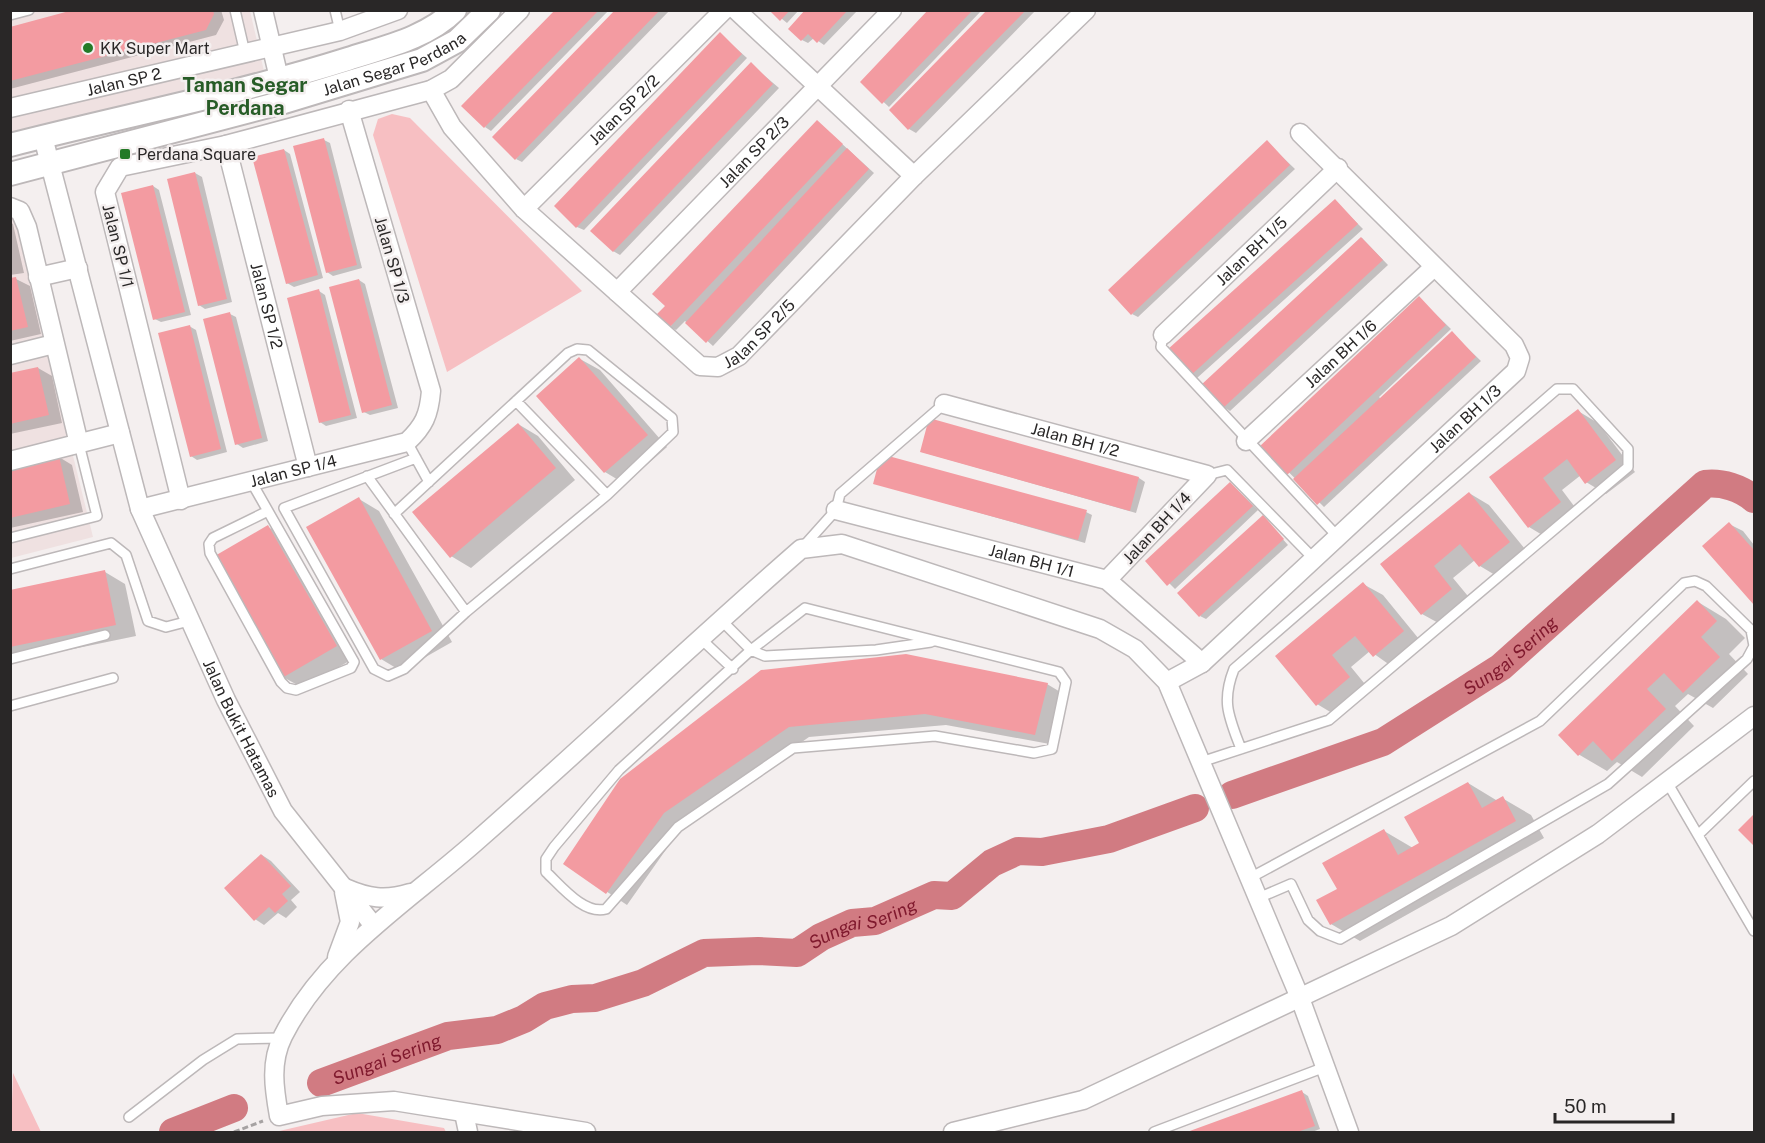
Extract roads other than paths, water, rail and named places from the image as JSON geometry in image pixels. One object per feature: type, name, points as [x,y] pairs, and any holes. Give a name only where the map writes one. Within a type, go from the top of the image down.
[{"type":"street","points":[[264,10],[282,91]]},
{"type":"street","name":"Jalan SP 2","points":[[10,108],[245,53],[271,40],[296,42],[340,31],[398,10]]},
{"type":"street","name":"Jalan Segar Perdana","points":[[10,174],[51,164],[282,91],[442,24],[455,10]]},
{"type":"street","name":"Jalan Segar Perdana","points":[[10,145],[282,91],[422,60],[457,41],[489,10]]},
{"type":"street","name":"Jalan SP 1/1","points":[[181,500],[105,192],[120,168],[226,145],[349,110],[431,90],[451,79],[520,10]]},
{"type":"street","name":"Jalan SP 2/2","points":[[524,209],[724,10]]},
{"type":"street","points":[[736,10],[914,176]]},
{"type":"street","name":"Jalan SP 2/3","points":[[617,292],[892,10]]},
{"type":"street","name":"Jalan SP 2/5","points":[[431,90],[452,127],[524,209],[700,366],[718,367],[739,356],[914,176],[1086,10]]},
{"type":"street","name":"Jalan SP 1/3","points":[[349,110],[431,391],[430,410],[423,426],[407,442]]},
{"type":"street","name":"Jalan BH 1/3","points":[[1167,682],[1202,663],[1516,371],[1520,358],[1514,345],[1338,168],[1300,133]]},
{"type":"street","points":[[43,137],[140,509]]},
{"type":"street","name":"Jalan SP 1/2","points":[[226,145],[308,467]]},
{"type":"street","name":"Jalan BH 1/5","points":[[1163,335],[1338,168]]},
{"type":"street","points":[[15,209],[38,277],[79,444]]},
{"type":"street","name":"Jalan BH 1/6","points":[[1246,441],[1434,267]]},
{"type":"street","points":[[38,277],[78,268]]},
{"type":"street","points":[[10,355],[54,344]]},
{"type":"street","name":"Jalan BH 1/2","points":[[944,404],[1207,475]]},
{"type":"street","points":[[10,461],[120,433]]},
{"type":"street","name":"Jalan SP 1/4","points":[[140,509],[252,483],[407,442]]},
{"type":"street","name":"Jalan BH 1/4","points":[[1107,580],[1207,475]]},
{"type":"street","name":"Jalan Bukit Hatamas","points":[[140,509],[189,621],[257,765],[283,811],[374,926]]},
{"type":"street","name":"Jalan BH 1/1","points":[[836,510],[1107,580],[1202,663]]},
{"type":"street","points":[[586,1132],[394,1101],[366,1101],[322,1106],[279,1116],[274,1085],[274,1060],[282,1038],[337,959],[420,890],[720,619],[801,549],[842,544],[1100,629],[1135,649],[1167,682],[1300,998],[1349,1132]]},
{"type":"street","points":[[953,1132],[1083,1100],[1451,926],[1598,834],[1755,716]]},
{"type":"street","points":[[343,887],[364,896],[385,900],[420,890]]},
{"type":"street","points":[[337,959],[350,922],[343,887]]},
{"type":"street","points":[[464,1113],[468,1132]]},
{"type":"lane","points":[[10,15],[29,10]]},
{"type":"lane","points":[[235,10],[245,53]]},
{"type":"lane","points":[[335,10],[340,31]]},
{"type":"lane","points":[[1163,335],[1161,347],[1246,441],[1338,537]]},
{"type":"lane","points":[[394,514],[568,353],[577,349],[588,350],[672,418],[674,423],[673,432],[607,495],[466,612],[404,669],[387,676],[374,669],[284,508],[416,458]]},
{"type":"lane","points":[[1201,762],[1329,720],[1628,467],[1628,449],[1573,389],[1557,389],[1234,669],[1228,685],[1226,706],[1240,749]]},
{"type":"lane","points":[[516,401],[607,495]]},
{"type":"lane","points":[[801,549],[836,510],[840,494],[944,404]]},
{"type":"lane","points":[[407,442],[429,482]]},
{"type":"lane","points":[[10,538],[97,516],[79,444]]},
{"type":"lane","points":[[1207,475],[1227,470],[1314,559]]},
{"type":"lane","points":[[367,476],[466,612]]},
{"type":"lane","points":[[252,483],[268,511],[354,662],[351,668],[296,690],[287,688],[280,682],[210,552],[209,544],[213,538],[268,511]]},
{"type":"lane","points":[[10,569],[111,543],[126,555],[148,621],[166,627],[189,621]]},
{"type":"lane","points":[[1248,879],[1540,721],[1684,583],[1695,581],[1706,586],[1751,630],[1754,646],[1747,658],[1608,784],[1340,939],[1320,931],[1308,920],[1291,884],[1256,898]]},
{"type":"lane","points":[[805,608],[934,642],[1059,672],[1066,682],[1052,749],[1034,753],[935,736],[793,748],[678,827],[606,909],[598,911],[587,907],[546,872],[546,859],[619,770],[733,669],[751,650],[805,608]]},
{"type":"lane","points":[[720,619],[751,650],[765,656],[780,657],[876,650],[934,642]]},
{"type":"lane","points":[[10,659],[105,635]]},
{"type":"lane","points":[[700,638],[733,669]]},
{"type":"lane","points":[[10,706],[113,678]]},
{"type":"lane","points":[[1700,834],[1755,781]]},
{"type":"lane","points":[[1668,782],[1755,931]]},
{"type":"lane","points":[[129,1117],[203,1060],[237,1039],[282,1038]]},
{"type":"lane","points":[[1154,1132],[1325,1067]]},
{"type":"waterway","name":"Sungai Sering","points":[[1232,795],[1383,742],[1501,667],[1705,484],[1731,487],[1754,499]]},
{"type":"waterway","name":"Sungai Sering","points":[[321,1083],[448,1036],[497,1030],[524,1019],[545,1006],[572,999],[595,998],[643,983],[704,953],[758,951],[797,953],[821,937],[852,923],[875,921],[934,895],[952,896],[992,863],[1018,851],[1042,852],[1109,839],[1195,808]]},
{"type":"waterway","name":"Sungai Sering","points":[[173,1132],[234,1108]]},
{"type":"place","name":"KK Super Mart","points":[[88,48]]},
{"type":"place","name":"Perdana Square","points":[[125,154]]},
{"type":"district","name":"Taman Segar Perdana","points":[[245,96]]}]
